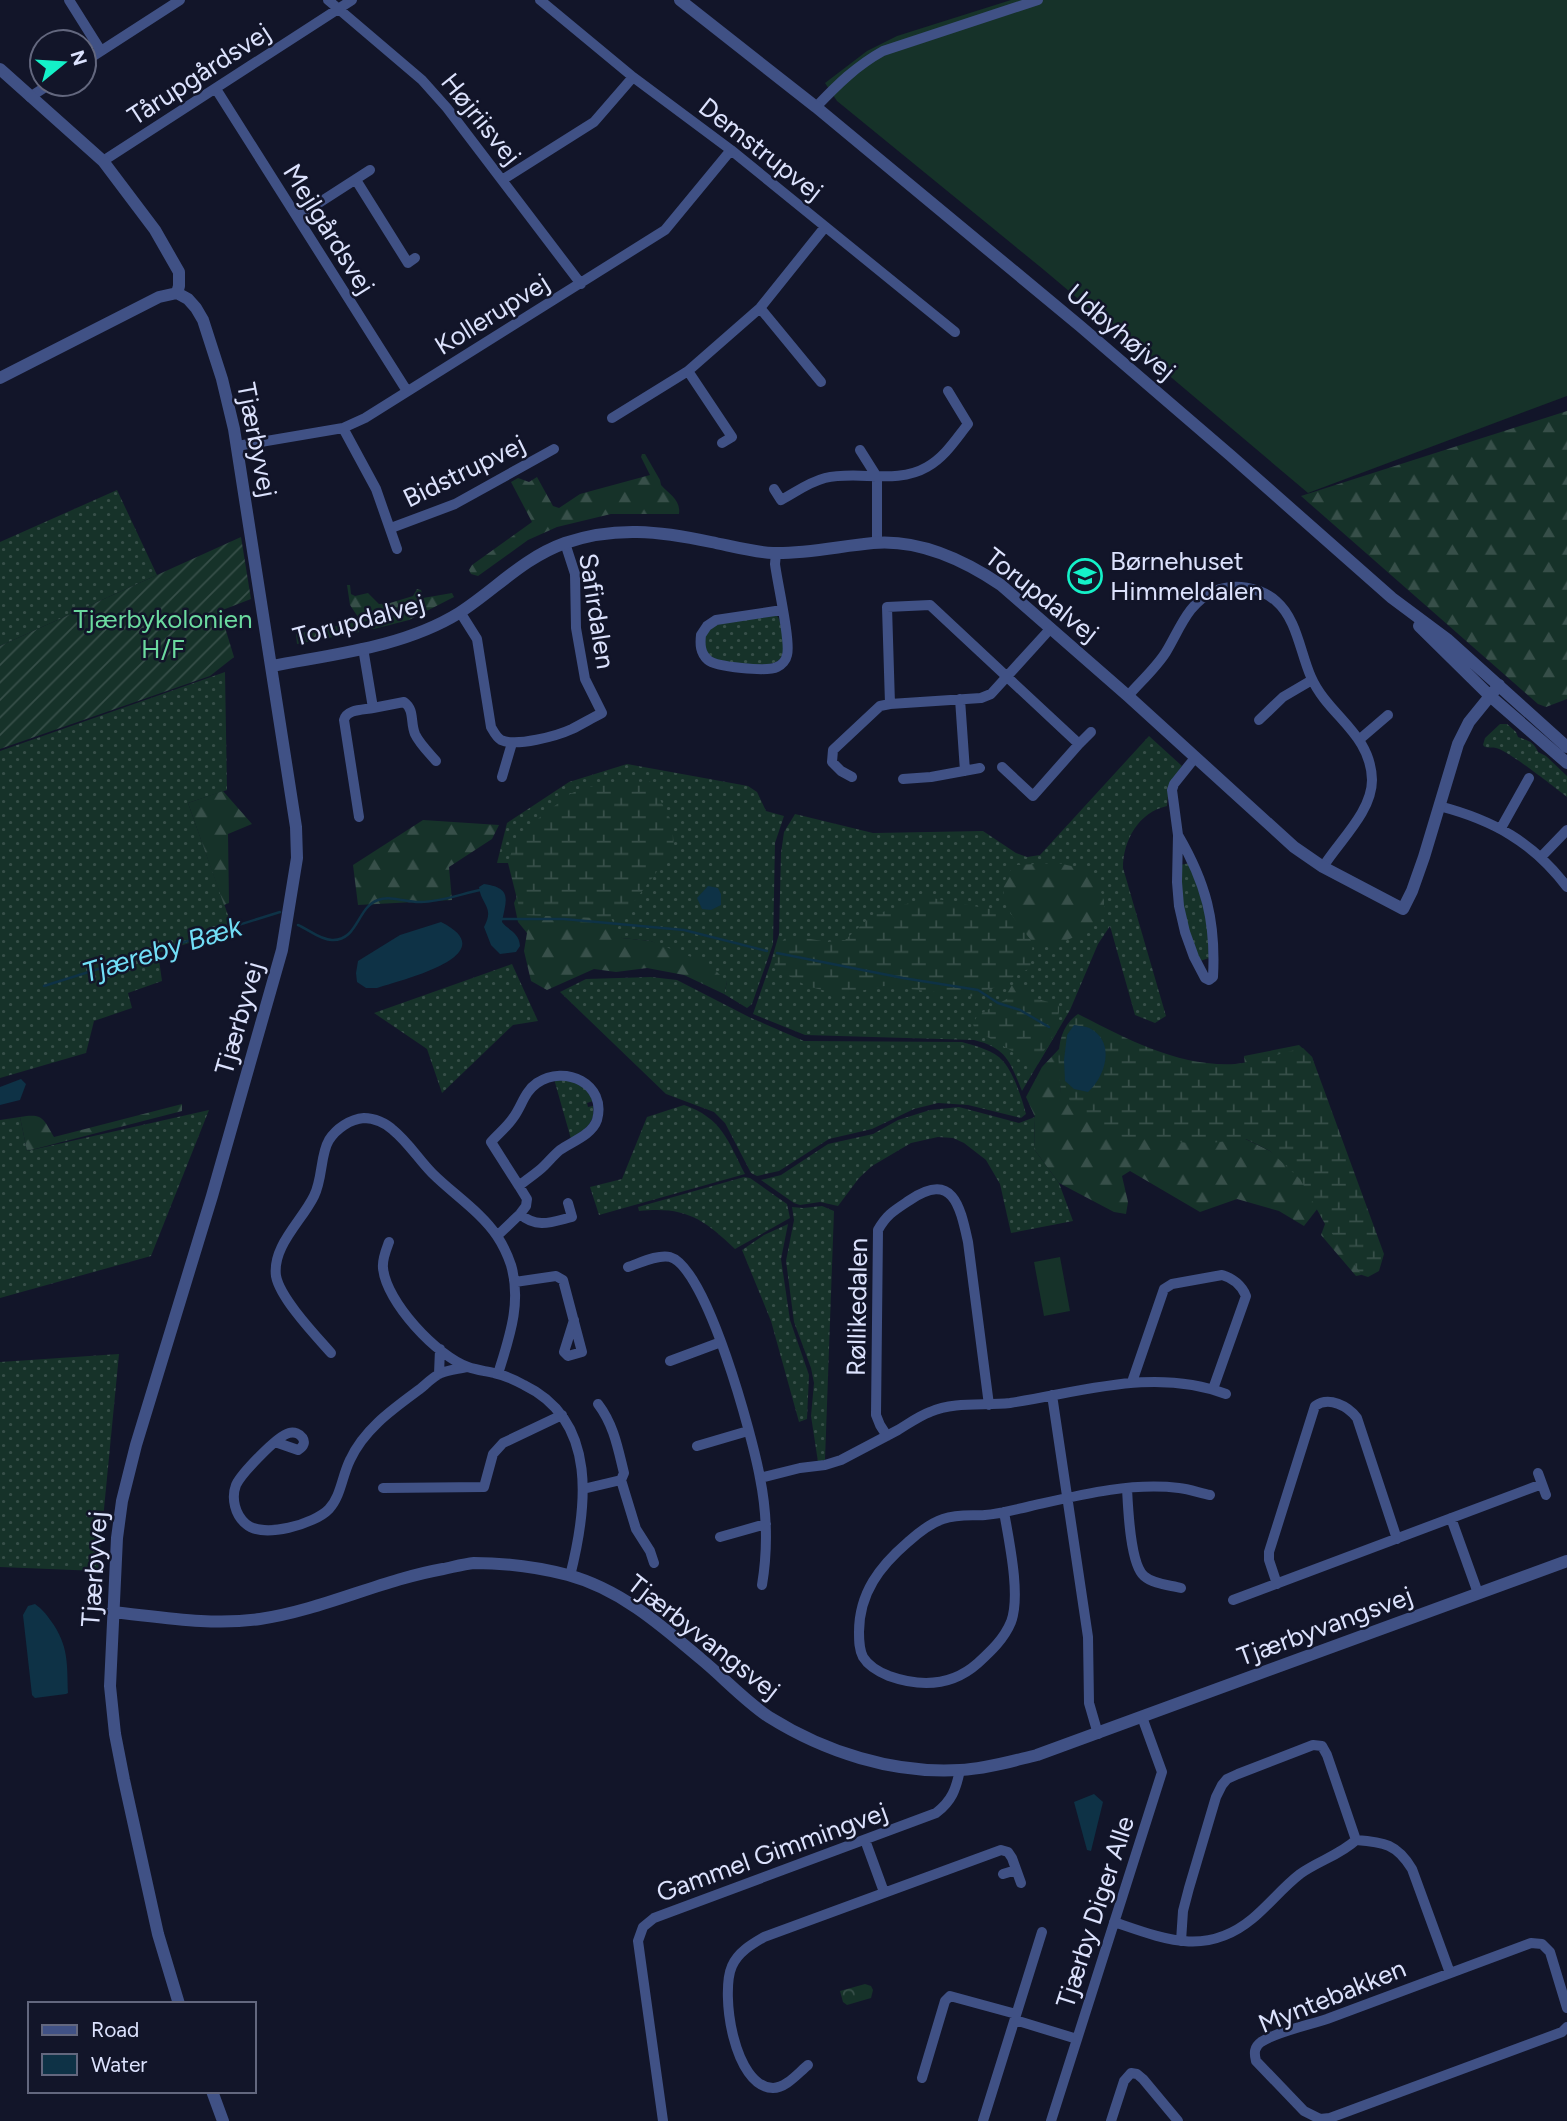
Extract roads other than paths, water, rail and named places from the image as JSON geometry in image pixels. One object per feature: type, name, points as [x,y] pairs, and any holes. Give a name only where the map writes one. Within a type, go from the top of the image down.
[{"type":"street","points":[[69,0],[102,51]]},
{"type":"street","name":"Højriisvej","points":[[328,0],[422,80],[447,108],[581,284]]},
{"type":"street","name":"Tårupgårdsvej","points":[[103,161],[352,0]]},
{"type":"street","name":"Demstrupvej","points":[[540,0],[633,77],[731,150],[955,332]]},
{"type":"street","name":"Udbyhøjvej","points":[[680,0],[816,107],[1143,380],[1392,598],[1490,696],[1567,763]]},
{"type":"street","points":[[816,107],[842,79],[883,51],[1038,0]]},
{"type":"street","points":[[98,53],[176,1]]},
{"type":"street","points":[[0,69],[28,95]]},
{"type":"street","points":[[502,180],[594,122],[633,77]]},
{"type":"street","name":"Mejlgårdsvej","points":[[216,89],[407,391]]},
{"type":"street","points":[[0,378],[159,297],[177,293],[179,286],[179,272],[155,230],[103,161],[31,98]]},
{"type":"street","name":"Kollerupvej","points":[[237,446],[343,428],[365,418],[665,230],[731,150]]},
{"type":"street","points":[[297,217],[370,170]]},
{"type":"street","points":[[356,180],[408,263],[415,258]]},
{"type":"street","points":[[612,418],[688,371],[760,308],[825,227]]},
{"type":"street","name":"Tjærbyvej","points":[[177,293],[188,299],[203,320],[222,379],[237,446],[296,827],[297,858],[282,950],[212,1195],[146,1410],[122,1501],[117,1538],[110,1686],[115,1734],[159,1934],[178,2002]]},
{"type":"street","points":[[760,308],[821,382]]},
{"type":"street","points":[[688,371],[732,437],[722,443]]},
{"type":"street","points":[[774,489],[782,500],[809,483],[826,478],[877,477],[916,472],[927,467],[943,456],[968,424],[948,391]]},
{"type":"street","name":"Bidstrupvej","points":[[343,428],[376,489],[397,550]]},
{"type":"street","name":"Bidstrupvej","points":[[391,528],[455,504],[554,449]]},
{"type":"street","points":[[860,450],[877,477],[877,543]]},
{"type":"street","name":"Torupdalvej","points":[[272,667],[411,636],[460,612],[525,562],[565,543],[588,536],[636,530],[776,553],[877,543],[922,548],[959,560],[1002,585],[1294,848],[1323,867],[1403,909],[1424,857],[1452,759],[1463,732],[1500,685]]},
{"type":"street","name":"Safirdalen","points":[[512,743],[571,730],[602,713],[585,679],[576,628],[575,574],[565,543]]},
{"type":"street","points":[[776,553],[775,566],[788,639],[788,654],[783,663],[770,669],[720,666],[708,660],[703,653],[701,635],[711,622],[782,610]]},
{"type":"street","points":[[1128,696],[1165,654],[1185,616],[1195,604],[1217,590],[1231,587],[1261,592],[1277,601],[1291,620],[1312,680],[1360,739],[1371,765],[1372,784],[1363,812],[1323,867]]},
{"type":"street","name":"Udbyhøjvej","points":[[1392,598],[1447,639],[1567,747]]},
{"type":"street","points":[[890,704],[887,607],[930,605],[1079,744]]},
{"type":"street","points":[[460,612],[477,639],[491,727],[496,736],[512,743],[502,777]]},
{"type":"street","points":[[852,777],[832,762],[832,750],[874,710],[890,704],[981,698],[991,694],[1051,628]]},
{"type":"street","points":[[363,648],[373,708]]},
{"type":"street","points":[[1259,720],[1283,697],[1312,680]]},
{"type":"street","points":[[960,699],[965,771]]},
{"type":"street","points":[[359,817],[344,720],[349,712],[404,702],[411,709],[415,734],[436,761]]},
{"type":"street","points":[[1360,739],[1388,715]]},
{"type":"street","points":[[1002,767],[1033,796],[1091,732]]},
{"type":"street","points":[[1178,835],[1199,873],[1208,903],[1214,943],[1213,977],[1209,980],[1201,972],[1194,957],[1181,917],[1177,882],[1178,835],[1172,790],[1174,783],[1194,758]]},
{"type":"street","points":[[903,779],[931,778],[980,768]]},
{"type":"street","points":[[1501,828],[1529,778]]},
{"type":"street","points":[[1439,806],[1478,817],[1501,828],[1541,858],[1567,887]]},
{"type":"street","points":[[1541,858],[1567,830]]},
{"type":"street","points":[[497,1236],[520,1214],[527,1199],[491,1142],[512,1121],[527,1091],[539,1082],[564,1074],[582,1080],[592,1090],[597,1104],[597,1120],[591,1130],[557,1152],[519,1186]]},
{"type":"street","points":[[331,1353],[281,1290],[276,1267],[278,1254],[314,1196],[321,1178],[328,1141],[338,1129],[351,1121],[364,1118],[376,1120],[392,1128],[432,1173],[497,1236],[515,1282],[514,1322],[498,1374]]},
{"type":"street","name":"Røllikedalen","points":[[887,1436],[876,1415],[878,1230],[885,1216],[923,1191],[933,1188],[943,1189],[952,1196],[962,1216],[968,1242],[989,1405]]},
{"type":"street","points":[[520,1214],[534,1223],[550,1223],[572,1217],[568,1203]]},
{"type":"street","points":[[389,1242],[383,1268],[404,1313],[419,1331],[467,1367],[498,1374],[527,1386],[562,1415],[573,1435],[580,1456],[583,1489],[578,1542],[570,1576]]},
{"type":"street","points":[[643,1276],[634,1265],[661,1257],[671,1258],[681,1264],[694,1280],[721,1342],[760,1478],[767,1554],[762,1585]]},
{"type":"street","points":[[1132,1382],[1164,1289],[1172,1284],[1222,1275],[1230,1277],[1243,1289],[1246,1296],[1213,1389]]},
{"type":"street","points":[[515,1282],[556,1276],[563,1280],[574,1320]]},
{"type":"street","points":[[670,1361],[721,1342]]},
{"type":"street","points":[[439,1374],[440,1349]]},
{"type":"street","points":[[275,1442],[236,1485],[234,1500],[237,1514],[247,1525],[258,1530],[273,1531],[316,1519],[328,1510],[336,1499],[350,1458],[380,1419],[439,1374],[467,1367]]},
{"type":"street","points":[[760,1478],[833,1463],[930,1412],[952,1406],[989,1405],[1106,1384],[1132,1382],[1178,1383],[1226,1394]]},
{"type":"street","points":[[1052,1395],[1088,1637],[1089,1703],[1098,1734]]},
{"type":"street","points":[[1277,1584],[1269,1552],[1315,1406],[1321,1402],[1328,1401],[1350,1410],[1357,1418],[1397,1539]]},
{"type":"street","points":[[598,1404],[611,1426],[624,1474],[621,1480],[636,1529],[654,1563]]},
{"type":"street","points":[[383,1489],[484,1487],[493,1454],[503,1443],[562,1415]]},
{"type":"street","points":[[697,1446],[748,1431]]},
{"type":"street","points":[[1538,1473],[1546,1495]]},
{"type":"street","points":[[583,1489],[621,1480]]},
{"type":"street","points":[[1233,1600],[1542,1484]]},
{"type":"street","points":[[1127,1488],[1137,1567],[1144,1577],[1181,1588]]},
{"type":"street","points":[[1004,1513],[1015,1605],[1010,1623],[996,1647],[972,1668],[950,1680],[926,1685],[903,1681],[878,1672],[864,1659],[859,1647],[859,1623],[868,1590],[886,1561],[918,1533],[942,1520],[963,1515],[1004,1513],[1127,1488],[1179,1488],[1210,1495]]},
{"type":"street","points":[[1451,1518],[1478,1593]]},
{"type":"street","points":[[720,1537],[766,1524]]},
{"type":"street","name":"Tjærbyvangsvej","points":[[112,1612],[214,1622],[260,1619],[307,1608],[419,1573],[472,1563],[521,1565],[570,1576],[608,1591],[641,1610],[768,1716],[816,1742],[880,1763],[905,1768],[960,1770],[1037,1755],[1098,1734],[1567,1561]]},
{"type":"street","name":"Tjærby Diger Alle","points":[[1051,2121],[1162,1772],[1142,1717]]},
{"type":"street","points":[[1181,1941],[1183,1911],[1189,1888],[1216,1797],[1227,1779],[1313,1745],[1322,1746],[1356,1840]]},
{"type":"street","name":"Gammel Gimmingvej","points":[[663,2121],[638,1941],[643,1927],[654,1918],[936,1813],[947,1805],[955,1791],[960,1770]]},
{"type":"street","points":[[865,1840],[884,1892]]},
{"type":"street","points":[[1114,1922],[1168,1940],[1198,1942],[1217,1939],[1236,1931],[1263,1910],[1299,1875],[1347,1848],[1356,1840],[1386,1844],[1404,1856],[1412,1870],[1450,1973]]},
{"type":"street","points":[[808,2065],[785,2084],[775,2088],[763,2086],[753,2079],[743,2062],[734,2040],[727,1985],[733,1964],[746,1948],[764,1937],[1001,1850],[1008,1852],[1021,1883]]},
{"type":"street","points":[[1003,1874],[1016,1870]]},
{"type":"street","points":[[982,2121],[1042,1932]]},
{"type":"street","name":"Myntebakken","points":[[1567,2008],[1550,1952],[1542,1944],[1531,1942],[1319,2022],[1271,2037],[1255,2048],[1256,2061],[1304,2111],[1320,2119],[1331,2118],[1562,2032],[1567,2027]]},
{"type":"street","points":[[922,2078],[945,2001],[950,1996],[1077,2039]]},
{"type":"street","points":[[1111,2121],[1124,2081],[1131,2073],[1143,2079],[1178,2121]]},
{"type":"street","points":[[213,2093],[223,2121]]},
{"type":"water","points":[[484,884],[500,889],[505,896],[502,922],[518,938],[520,946],[516,952],[500,954],[491,945],[484,927],[488,910],[479,887]]},
{"type":"water","points":[[708,886],[718,888],[721,894],[721,905],[711,910],[702,909],[697,898]]},
{"type":"water","points":[[441,922],[458,934],[462,945],[456,955],[425,972],[377,988],[366,988],[357,982],[358,961],[400,935]]},
{"type":"water","points":[[1074,1025],[1089,1028],[1099,1035],[1106,1051],[1103,1069],[1088,1092],[1074,1089],[1065,1081],[1067,1035]]},
{"type":"water","points":[[21,1079],[26,1084],[20,1100],[0,1105],[0,1087]]},
{"type":"water","points":[[35,1604],[51,1621],[64,1647],[66,1694],[35,1698],[32,1695],[23,1615],[28,1606]]},
{"type":"water","points":[[1094,1794],[1103,1802],[1091,1851],[1087,1850],[1074,1802]]},
{"type":"waterway","name":"Tjæreby Bæk","points":[[298,925],[323,938],[341,939],[352,930],[366,909],[378,900],[388,898],[428,902],[480,890]]},
{"type":"waterway","name":"Tjæreby Bæk","points":[[44,986],[280,912]]},
{"type":"waterway","points":[[502,919],[564,919],[684,930],[767,951]]},
{"type":"waterway","points":[[777,953],[978,990],[998,1003],[1020,1010],[1049,1027]]},
{"type":"place","name":"Børnehuset Himmeldalen","points":[[1085,576]]},
{"type":"park label","name":"Tjærbykolonien H/F","points":[[163,634]]}]
